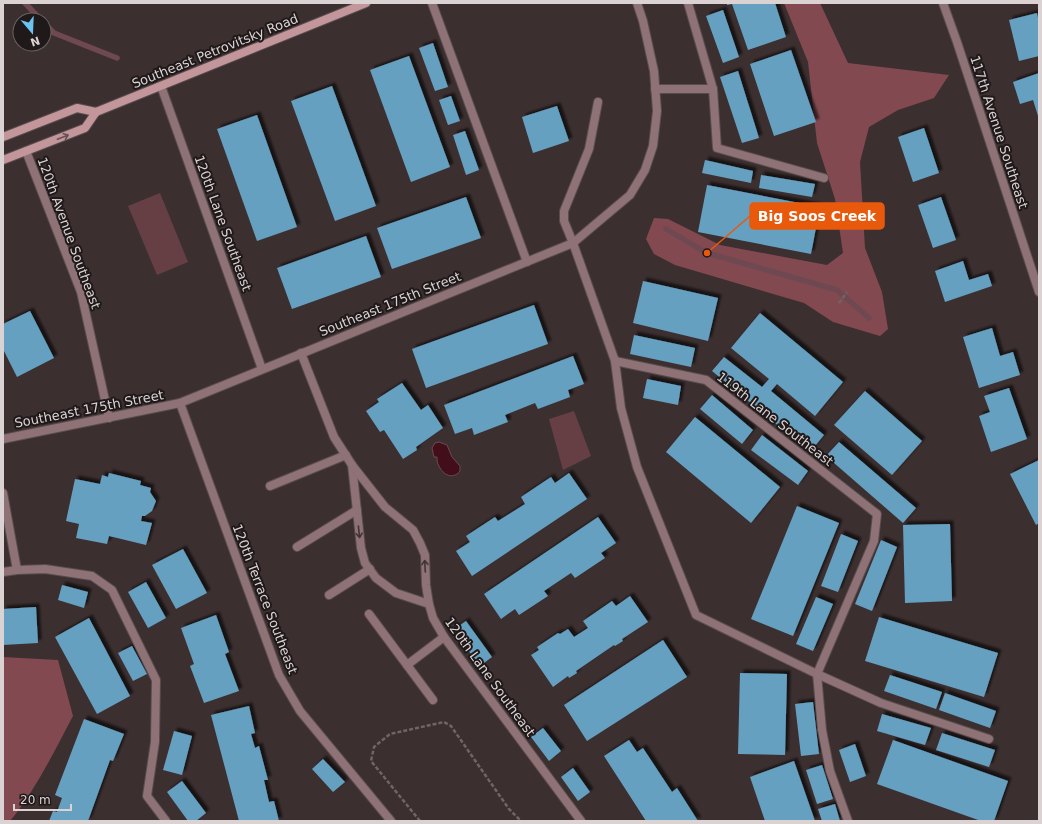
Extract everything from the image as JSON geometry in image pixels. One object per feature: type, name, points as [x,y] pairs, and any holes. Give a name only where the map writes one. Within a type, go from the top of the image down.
[{"type":"main road","name":"Southeast Petrovitsky Road","points":[[96,112],[366,3]]},
{"type":"main road","points":[[3,137],[77,108],[96,112],[85,128],[3,160]]},
{"type":"street","points":[[432,3],[527,262]]},
{"type":"street","name":"Southeast 175th Street","points":[[3,439],[180,403],[573,243],[630,194],[645,170],[653,146],[657,111],[655,88],[652,64],[643,21],[637,3]]},
{"type":"street","points":[[688,3],[713,89],[717,148],[824,178]]},
{"type":"street","name":"117th Avenue Southeast","points":[[943,3],[960,50],[1039,292]]},
{"type":"street","name":"120th Lane Southeast","points":[[161,86],[262,369]]},
{"type":"street","points":[[655,88],[713,89]]},
{"type":"street","points":[[598,102],[589,149],[564,211],[564,221],[615,361],[621,408],[637,467],[696,615],[817,674],[881,703],[989,739]]},
{"type":"street","name":"120th Avenue Southeast","points":[[26,151],[80,292],[109,418]]},
{"type":"street","name":"120th Lane Southeast","points":[[300,354],[334,437],[352,465],[385,506],[413,530],[420,543],[425,555],[426,585],[429,604],[433,618],[444,637],[581,821]]},
{"type":"street","name":"119th Lane Southeast","points":[[615,361],[706,380],[877,514],[874,540],[817,674],[822,730],[830,771],[848,821]]},
{"type":"street","name":"120th Terrace Southeast","points":[[180,403],[279,675],[300,710],[391,821]]},
{"type":"street","points":[[270,486],[346,455]]},
{"type":"street","points":[[352,465],[361,548],[365,563],[376,578],[396,593],[429,604]]},
{"type":"street","points":[[3,494],[17,570]]},
{"type":"street","points":[[296,547],[357,510]]},
{"type":"street","points":[[329,595],[370,569]]},
{"type":"street","points":[[3,572],[17,570],[45,570],[92,576],[112,590],[156,680],[155,742],[147,796],[166,821]]},
{"type":"street","points":[[369,614],[433,700]]},
{"type":"street","points":[[407,665],[444,637]]},
{"type":"path","points":[[839,302],[847,292]]},
{"type":"path","points":[[420,821],[371,761],[374,747],[390,734],[444,722],[451,726],[509,809],[521,821]]},
{"type":"shaded area","points":[[784,3],[820,3],[848,63],[949,75],[934,98],[898,110],[869,127],[860,162],[865,248],[882,292],[888,329],[880,336],[833,322],[804,303],[675,265],[654,254],[646,239],[654,218],[668,219],[720,245],[827,265],[843,253],[835,199],[817,143],[808,62]]},
{"type":"shaded area","points":[[160,193],[188,262],[157,275],[128,206]]},
{"type":"shaded area","points":[[574,411],[591,456],[563,470],[549,419]]},
{"type":"shaded area","points":[[439,442],[447,445],[452,457],[460,466],[460,471],[457,474],[451,476],[443,472],[438,464],[437,457],[434,457],[432,448],[435,443]]},
{"type":"shaded area","points":[[3,657],[58,660],[73,716],[36,784],[10,821],[3,821]]},
{"type":"building","points":[[727,3],[775,3],[786,37],[748,50],[732,4],[727,5]]},
{"type":"building","points":[[723,10],[739,57],[723,63],[706,16]]},
{"type":"building","points":[[1037,13],[1039,23],[1039,56],[1019,61],[1009,20]]},
{"type":"building","points":[[433,43],[448,87],[435,91],[419,48]]},
{"type":"building","points":[[791,50],[816,122],[774,136],[750,64]]},
{"type":"building","points":[[409,56],[450,167],[411,182],[370,70]]},
{"type":"building","points":[[738,71],[759,138],[742,143],[720,77]]},
{"type":"building","points":[[1039,73],[1039,119],[1033,100],[1020,104],[1013,82]]},
{"type":"building","points":[[332,86],[376,206],[335,221],[291,101]]},
{"type":"building","points":[[451,96],[460,121],[448,125],[439,100]]},
{"type":"building","points":[[557,106],[569,141],[533,153],[522,117]]},
{"type":"building","points":[[257,115],[297,227],[257,241],[217,129]]},
{"type":"building","points":[[924,128],[939,173],[913,182],[898,137]]},
{"type":"building","points":[[465,131],[479,170],[466,175],[453,135]]},
{"type":"building","points":[[705,160],[753,171],[751,183],[702,173]]},
{"type":"building","points":[[761,175],[815,184],[812,197],[759,188]]},
{"type":"building","points":[[707,185],[820,207],[811,254],[698,232]]},
{"type":"building","points":[[466,197],[481,238],[392,269],[377,228]]},
{"type":"building","points":[[941,197],[956,240],[933,248],[918,205]]},
{"type":"building","points":[[366,236],[381,277],[292,309],[277,268]]},
{"type":"building","points":[[963,261],[969,280],[988,274],[992,286],[945,302],[935,271]]},
{"type":"building","points":[[643,281],[718,298],[708,341],[633,323]]},
{"type":"building","points":[[534,305],[548,344],[426,388],[412,349]]},
{"type":"building","points":[[30,311],[54,358],[17,377],[3,349],[3,324]]},
{"type":"building","points":[[760,313],[843,382],[815,416],[777,384],[771,391],[824,435],[810,452],[712,371],[724,357],[762,387],[769,379],[731,348]]},
{"type":"building","points":[[992,328],[1000,356],[1013,352],[1020,375],[979,388],[963,337]]},
{"type":"building","points":[[634,335],[695,348],[691,367],[630,354]]},
{"type":"building","points":[[573,356],[584,384],[568,390],[570,397],[538,409],[535,403],[505,415],[508,422],[474,435],[472,428],[455,434],[444,405]]},
{"type":"building","points":[[647,379],[681,386],[678,405],[643,398]]},
{"type":"building","points":[[402,383],[421,410],[428,405],[443,428],[416,447],[417,450],[403,459],[384,430],[380,432],[366,411],[379,402],[377,399]]},
{"type":"building","points":[[1009,388],[1027,439],[991,452],[979,416],[990,412],[984,396]]},
{"type":"building","points":[[865,391],[922,441],[892,475],[834,425]]},
{"type":"building","points":[[712,395],[753,430],[742,444],[700,409]]},
{"type":"building","points":[[695,417],[780,487],[751,523],[666,452]]},
{"type":"building","points":[[762,435],[808,471],[798,485],[751,450]]},
{"type":"building","points":[[839,442],[916,508],[903,523],[826,456]]},
{"type":"building","points":[[1039,460],[1039,523],[1036,525],[1010,474]]},
{"type":"building","points":[[109,473],[141,481],[140,485],[151,488],[150,492],[156,501],[152,511],[145,516],[142,516],[141,521],[152,523],[146,545],[109,536],[107,544],[76,538],[79,524],[66,521],[75,479],[100,484],[102,475],[108,477]]},
{"type":"building","points":[[569,473],[587,499],[472,576],[456,551],[470,542],[466,536],[495,517],[498,521],[525,504],[521,497],[551,477],[555,483]]},
{"type":"building","points":[[797,506],[839,523],[793,636],[751,619]]},
{"type":"building","points":[[598,517],[616,543],[601,553],[605,558],[575,578],[571,573],[544,591],[548,596],[519,615],[515,609],[501,619],[484,594]]},
{"type":"building","points":[[950,524],[952,601],[905,603],[903,525]]},
{"type":"building","points":[[841,534],[858,541],[838,592],[821,586]]},
{"type":"building","points":[[881,540],[897,547],[872,611],[855,604]]},
{"type":"building","points":[[183,549],[207,593],[176,609],[152,565]]},
{"type":"building","points":[[146,582],[166,618],[148,628],[128,592]]},
{"type":"building","points":[[62,585],[88,592],[84,608],[58,600]]},
{"type":"building","points":[[630,596],[648,622],[622,639],[623,641],[615,646],[614,645],[576,671],[577,673],[569,678],[568,676],[553,687],[531,655],[539,650],[537,647],[558,633],[560,634],[568,629],[574,637],[588,628],[583,621],[612,601],[616,606]]},
{"type":"building","points":[[816,597],[833,604],[813,651],[796,644]]},
{"type":"building","points":[[36,607],[38,643],[3,645],[3,609]]},
{"type":"building","points":[[216,615],[229,652],[225,654],[239,691],[204,703],[190,666],[194,664],[181,628]]},
{"type":"building","points":[[879,617],[998,653],[984,697],[865,661]]},
{"type":"building","points":[[89,618],[130,696],[97,714],[55,637]]},
{"type":"building","points":[[466,621],[492,657],[480,666],[453,630]]},
{"type":"building","points":[[663,640],[687,677],[587,741],[564,705]]},
{"type":"building","points":[[132,646],[147,674],[133,681],[118,653]]},
{"type":"building","points":[[740,673],[787,674],[785,755],[738,754]]},
{"type":"building","points":[[890,675],[942,692],[936,709],[884,691]]},
{"type":"building","points":[[945,693],[996,711],[990,728],[939,710]]},
{"type":"building","points":[[813,702],[819,754],[801,756],[795,704]]},
{"type":"building","points":[[249,706],[255,733],[251,734],[255,748],[259,746],[268,780],[264,780],[269,802],[274,801],[279,821],[239,821],[211,715]]},
{"type":"building","points":[[882,714],[931,728],[925,745],[877,731]]},
{"type":"building","points":[[84,719],[124,734],[113,761],[110,760],[88,821],[49,821],[53,811],[57,812],[62,798],[55,795]]},
{"type":"building","points":[[543,728],[561,751],[549,761],[531,737]]},
{"type":"building","points":[[174,731],[192,736],[182,775],[163,770]]},
{"type":"building","points":[[942,733],[995,750],[989,767],[936,750]]},
{"type":"building","points":[[629,740],[637,752],[643,748],[672,792],[677,788],[698,821],[646,821],[604,756]]},
{"type":"building","points":[[893,740],[1008,781],[994,821],[981,821],[877,784]]},
{"type":"building","points":[[855,744],[866,776],[850,782],[839,750]]},
{"type":"building","points":[[323,759],[345,782],[333,792],[312,769]]},
{"type":"building","points":[[794,761],[815,821],[765,821],[750,777]]},
{"type":"building","points":[[822,765],[833,799],[817,804],[806,770]]},
{"type":"building","points":[[573,768],[590,792],[578,801],[561,777]]},
{"type":"building","points":[[182,781],[206,813],[196,821],[188,821],[167,792]]},
{"type":"building","points":[[835,804],[840,821],[822,821],[818,809]]},
{"type":"waterway","points":[[25,3],[33,12]]},
{"type":"waterway","points":[[52,31],[117,58]]},
{"type":"waterway","points":[[666,229],[707,253],[837,290],[869,318]]},
{"type":"place","name":"Big Soos Creek","points":[[707,253]]}]
